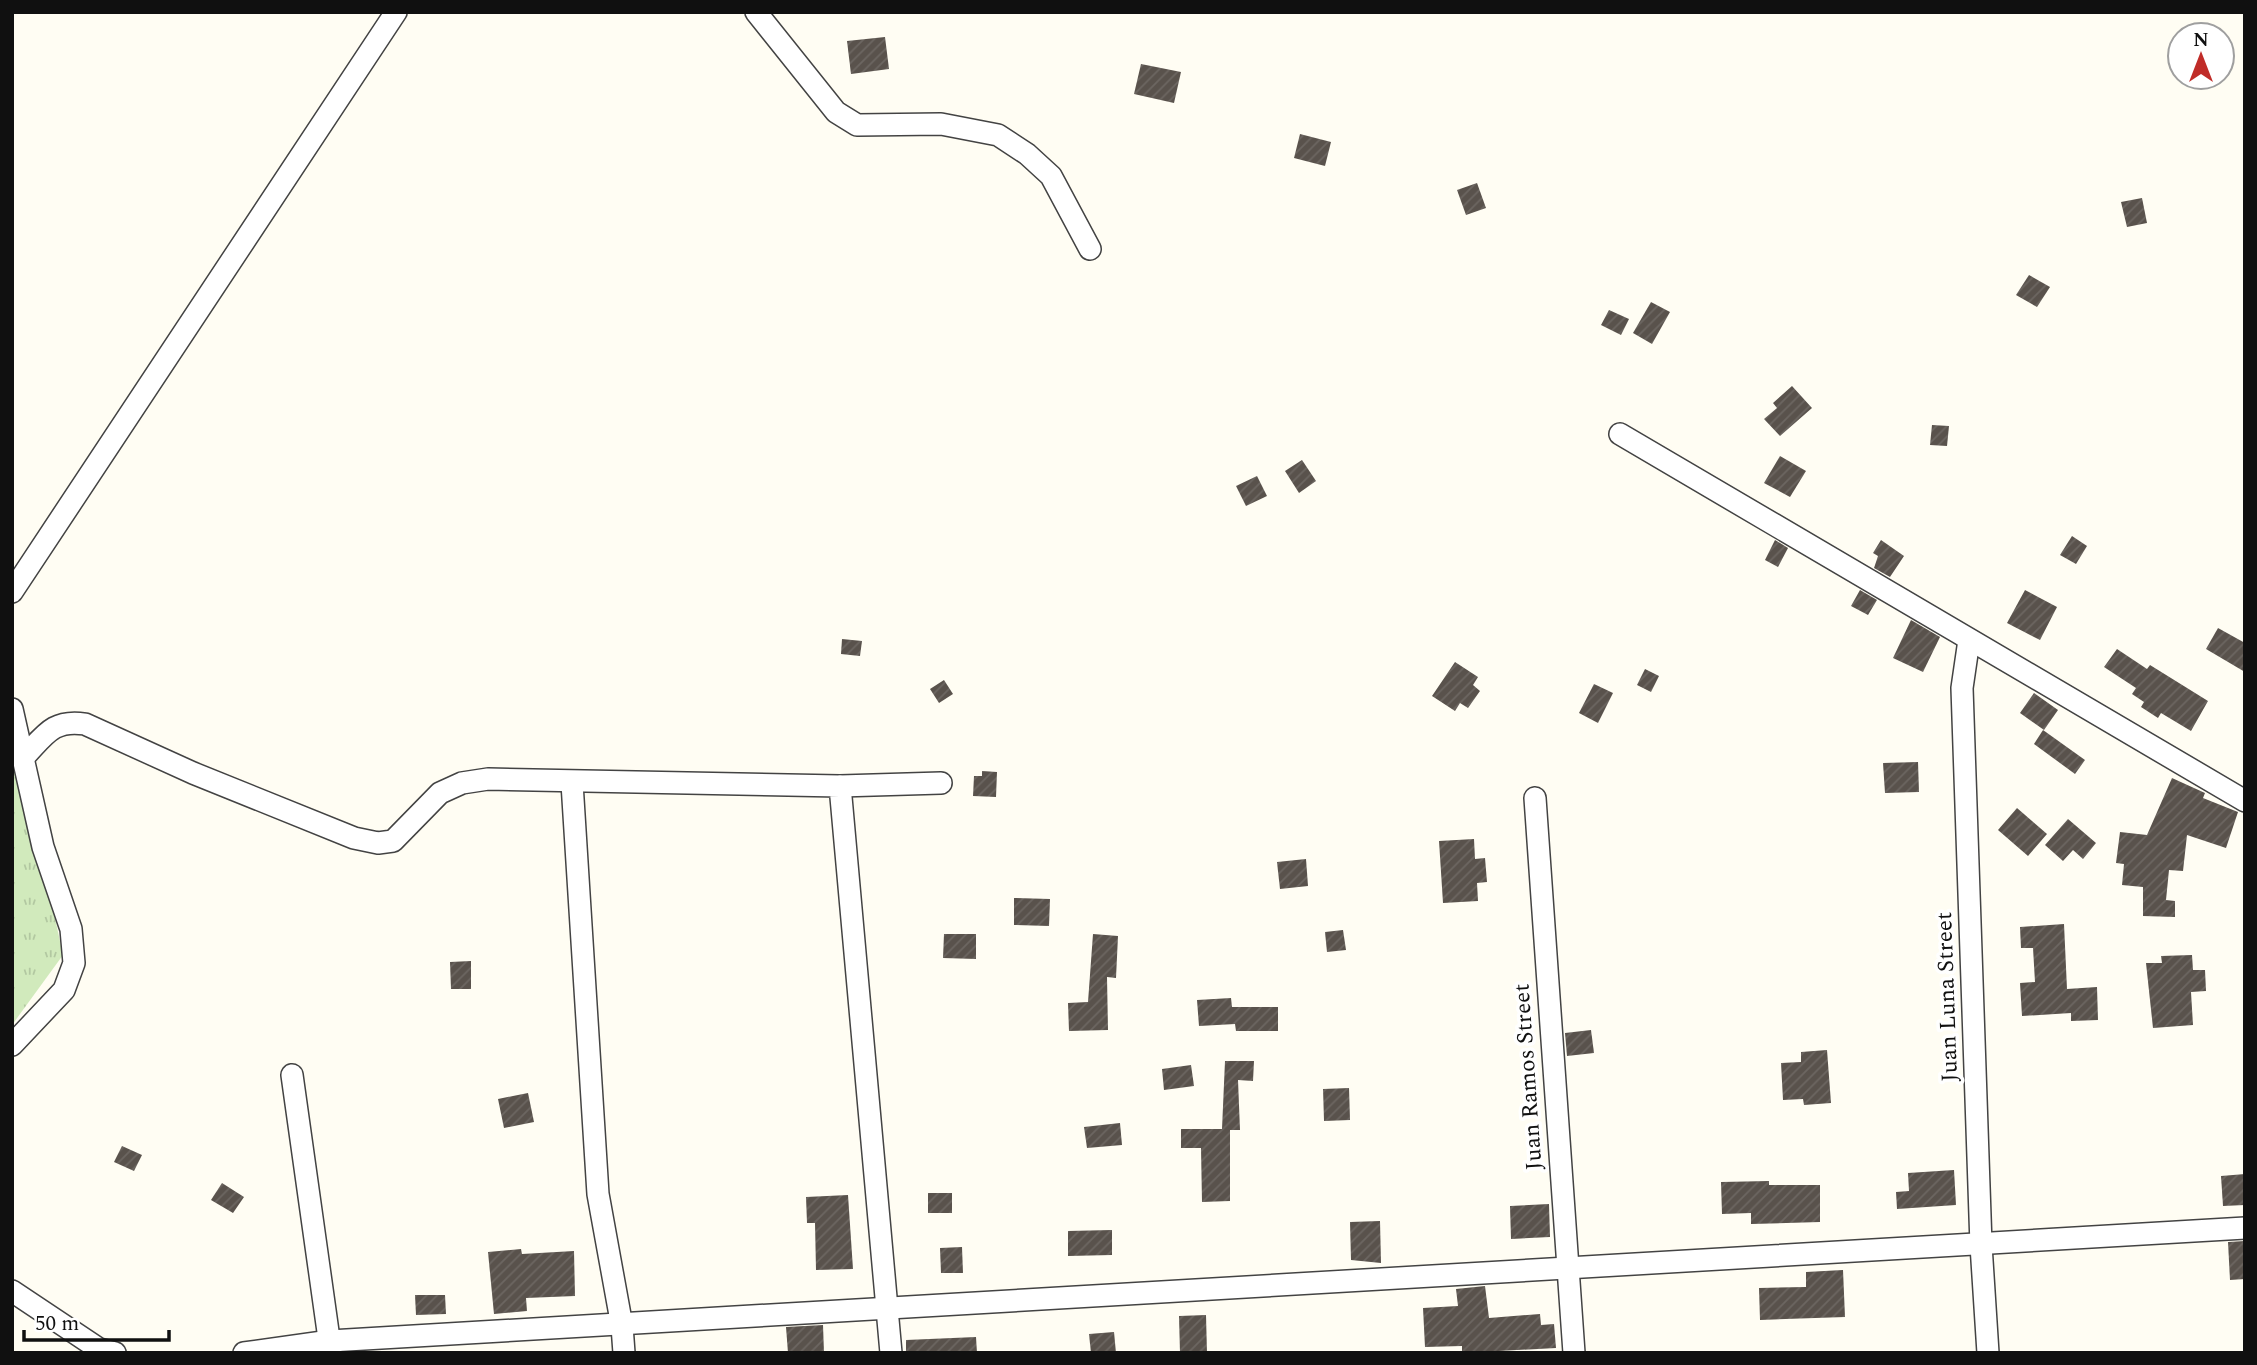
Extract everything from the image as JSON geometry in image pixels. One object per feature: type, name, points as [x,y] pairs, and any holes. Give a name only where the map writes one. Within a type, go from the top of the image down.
[{"type":"street","points":[[12,592],[396,12]]},
{"type":"street","points":[[756,12],[836,112],[857,125],[941,124],[998,135],[1027,154],[1051,176],[1090,249]]},
{"type":"street","points":[[1620,434],[2245,800]]},
{"type":"street","name":"Juan Luna Street","points":[[1969,640],[1962,688],[1981,1245],[1988,1353]]},
{"type":"street","points":[[12,709],[43,847],[71,929],[74,963],[64,990],[12,1045]]},
{"type":"street","points":[[24,757],[50,729],[66,722],[85,724],[193,773],[354,838],[378,843],[393,841],[440,793],[462,783],[488,779],[572,783],[840,786],[941,783]]},
{"type":"street","points":[[572,783],[598,1194],[622,1326],[624,1353]]},
{"type":"street","points":[[840,786],[891,1353]]},
{"type":"street","name":"Juan Ramos Street","points":[[1535,798],[1574,1353]]},
{"type":"street","points":[[292,1075],[330,1347]]},
{"type":"street","points":[[244,1353],[622,1326],[1566,1266],[1981,1245],[2245,1228]]},
{"type":"street","points":[[12,1291],[99,1349],[115,1353]]},
{"type":"green space","points":[[12,720],[63,955],[12,1025]]},
{"type":"building","points":[[885,37],[889,69],[851,74],[847,41]]},
{"type":"building","points":[[1141,64],[1181,72],[1174,103],[1134,94]]},
{"type":"building","points":[[1300,134],[1331,142],[1325,166],[1294,158]]},
{"type":"building","points":[[1477,183],[1486,208],[1466,215],[1457,190]]},
{"type":"building","points":[[2142,198],[2147,223],[2127,227],[2121,202]]},
{"type":"building","points":[[2029,275],[2050,287],[2037,307],[2016,295]]},
{"type":"building","points":[[1651,302],[1670,312],[1652,344],[1633,333]]},
{"type":"building","points":[[1609,310],[1629,319],[1621,335],[1601,325]]},
{"type":"building","points":[[1792,386],[1812,408],[1780,436],[1764,419],[1777,408],[1773,403]]},
{"type":"building","points":[[1932,425],[1949,426],[1947,446],[1930,445]]},
{"type":"building","points":[[1780,456],[1806,471],[1790,497],[1764,483]]},
{"type":"building","points":[[1302,460],[1316,481],[1299,493],[1285,471]]},
{"type":"building","points":[[1257,476],[1267,496],[1246,506],[1236,486]]},
{"type":"building","points":[[2072,536],[2087,546],[2076,564],[2060,555]]},
{"type":"building","points":[[1775,540],[1788,548],[1778,567],[1765,560]]},
{"type":"building","points":[[1881,540],[1904,556],[1890,577],[1874,568],[1878,556],[1873,553]]},
{"type":"building","points":[[1860,590],[1877,600],[1868,615],[1851,606]]},
{"type":"building","points":[[2025,590],[2057,607],[2040,640],[2007,623]]},
{"type":"building","points":[[1911,620],[1940,637],[1923,672],[1893,658]]},
{"type":"building","points":[[2218,628],[2245,643],[2245,672],[2206,649]]},
{"type":"building","points":[[842,639],[862,641],[860,656],[841,654]]},
{"type":"building","points":[[2117,649],[2147,669],[2150,665],[2208,701],[2191,731],[2161,713],[2158,718],[2141,707],[2144,702],[2132,694],[2136,688],[2104,667]]},
{"type":"building","points":[[1455,662],[1478,677],[1473,685],[1480,691],[1468,708],[1460,703],[1455,711],[1432,696]]},
{"type":"building","points":[[1645,669],[1659,676],[1651,692],[1637,685]]},
{"type":"building","points":[[944,680],[953,694],[939,703],[930,689]]},
{"type":"building","points":[[1594,684],[1613,693],[1598,723],[1579,713]]},
{"type":"building","points":[[2034,693],[2058,710],[2044,730],[2020,713]]},
{"type":"building","points":[[2043,730],[2085,760],[2075,774],[2034,744]]},
{"type":"building","points":[[1918,762],[1919,792],[1885,793],[1883,763]]},
{"type":"building","points":[[982,771],[997,772],[996,797],[973,796],[974,776],[982,776]]},
{"type":"building","points":[[2172,778],[2205,793],[2203,798],[2238,812],[2226,848],[2187,835],[2183,871],[2169,870],[2166,900],[2175,901],[2175,917],[2143,916],[2143,887],[2122,885],[2124,864],[2116,863],[2120,832],[2147,835]]},
{"type":"building","points":[[2017,808],[2047,834],[2028,856],[1998,830]]},
{"type":"building","points":[[2068,819],[2096,843],[2083,859],[2073,850],[2063,861],[2045,845]]},
{"type":"building","points":[[1474,839],[1475,859],[1485,858],[1487,882],[1477,883],[1478,901],[1443,903],[1439,841]]},
{"type":"building","points":[[1306,859],[1308,886],[1280,889],[1277,862]]},
{"type":"building","points":[[1014,898],[1050,899],[1049,926],[1014,925]]},
{"type":"building","points":[[2064,924],[2067,989],[2097,987],[2098,1020],[2071,1021],[2071,1013],[2022,1016],[2020,983],[2035,982],[2033,948],[2021,948],[2020,927]]},
{"type":"building","points":[[1343,930],[1346,950],[1327,952],[1325,932]]},
{"type":"building","points":[[944,934],[976,934],[976,959],[943,958]]},
{"type":"building","points":[[1093,934],[1118,936],[1116,978],[1107,977],[1108,1030],[1069,1031],[1068,1003],[1088,1002]]},
{"type":"building","points":[[2192,955],[2193,970],[2205,970],[2206,991],[2191,992],[2193,1025],[2153,1028],[2146,963],[2162,963],[2161,956]]},
{"type":"building","points":[[471,961],[471,989],[451,989],[450,962]]},
{"type":"building","points":[[1231,998],[1232,1007],[1278,1007],[1278,1031],[1236,1031],[1235,1024],[1199,1026],[1197,1000]]},
{"type":"building","points":[[1591,1030],[1594,1053],[1567,1056],[1565,1033]]},
{"type":"building","points":[[1827,1050],[1831,1103],[1804,1105],[1803,1099],[1783,1100],[1781,1063],[1801,1062],[1801,1052]]},
{"type":"building","points":[[1225,1061],[1254,1061],[1253,1081],[1238,1080],[1240,1130],[1230,1130],[1230,1201],[1202,1202],[1201,1148],[1181,1148],[1181,1129],[1222,1129]]},
{"type":"building","points":[[1191,1065],[1194,1086],[1164,1090],[1162,1069]]},
{"type":"building","points":[[1349,1088],[1350,1120],[1324,1121],[1323,1089]]},
{"type":"building","points":[[528,1093],[534,1122],[504,1128],[498,1099]]},
{"type":"building","points":[[1120,1123],[1122,1145],[1087,1148],[1084,1127]]},
{"type":"building","points":[[122,1146],[142,1155],[134,1171],[114,1162]]},
{"type":"building","points":[[1954,1170],[1956,1205],[1897,1209],[1896,1192],[1909,1191],[1908,1173]]},
{"type":"building","points":[[2245,1174],[2245,1205],[2223,1206],[2221,1176]]},
{"type":"building","points":[[1769,1181],[1769,1185],[1820,1185],[1820,1222],[1751,1224],[1751,1213],[1722,1214],[1721,1182]]},
{"type":"building","points":[[222,1183],[244,1197],[233,1213],[211,1200]]},
{"type":"building","points":[[928,1193],[952,1193],[952,1213],[928,1213]]},
{"type":"building","points":[[848,1195],[853,1269],[816,1270],[815,1223],[807,1223],[806,1197]]},
{"type":"building","points":[[1549,1204],[1550,1237],[1511,1239],[1510,1206]]},
{"type":"building","points":[[1380,1221],[1381,1263],[1351,1260],[1350,1222]]},
{"type":"building","points":[[1112,1230],[1112,1255],[1068,1256],[1068,1231]]},
{"type":"building","points":[[2245,1241],[2245,1279],[2230,1280],[2228,1242]]},
{"type":"building","points":[[962,1247],[963,1273],[941,1273],[940,1248]]},
{"type":"building","points":[[521,1249],[522,1254],[574,1251],[575,1296],[526,1298],[527,1311],[494,1314],[488,1252]]},
{"type":"building","points":[[1843,1270],[1845,1317],[1760,1320],[1759,1288],[1806,1287],[1806,1272]]},
{"type":"building","points":[[1485,1286],[1489,1318],[1540,1314],[1541,1325],[1554,1324],[1556,1348],[1462,1353],[1462,1346],[1425,1347],[1423,1308],[1458,1306],[1456,1289]]},
{"type":"building","points":[[415,1295],[445,1295],[446,1314],[416,1315]]},
{"type":"building","points":[[1206,1315],[1207,1353],[1180,1353],[1179,1316]]},
{"type":"building","points":[[823,1325],[824,1353],[788,1353],[786,1327]]},
{"type":"building","points":[[1114,1332],[1116,1353],[1091,1353],[1089,1334]]},
{"type":"building","points":[[976,1337],[977,1353],[906,1353],[906,1340]]}]
